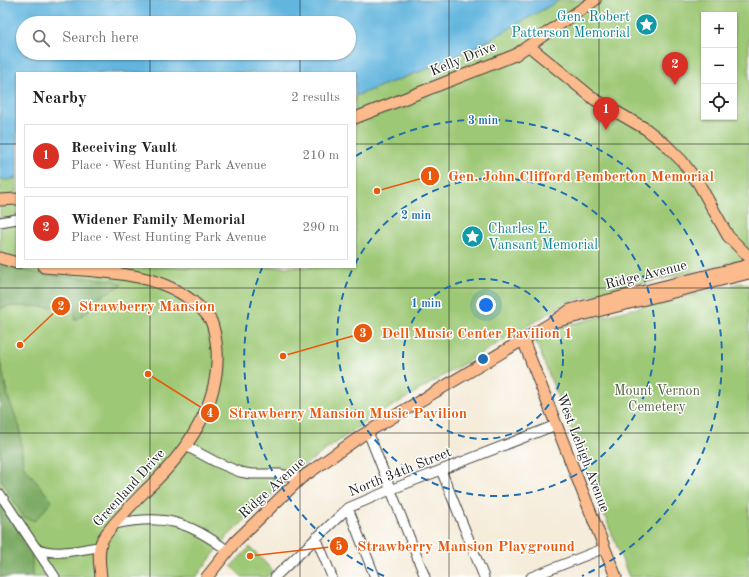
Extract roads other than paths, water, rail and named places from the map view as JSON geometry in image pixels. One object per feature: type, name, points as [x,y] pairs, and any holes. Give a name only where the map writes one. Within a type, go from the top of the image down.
[{"type":"main road","name":"Kelly Drive","points":[[356,118],[507,58],[529,46],[595,0]]},
{"type":"main road","points":[[529,46],[594,99],[638,124],[659,139],[678,156],[688,170],[718,230],[747,267]]},
{"type":"main road","points":[[0,200],[16,199]]},
{"type":"main road","points":[[1,259],[16,263]]},
{"type":"main road","name":"Ridge Avenue","points":[[207,577],[235,542],[302,478],[368,432],[553,322],[747,267]]},
{"type":"main road","name":"Greenland Drive","points":[[56,268],[118,273],[146,280],[182,293],[192,300],[207,315],[213,326],[216,343],[217,361],[215,379],[207,407],[186,446],[154,483],[127,508],[104,537],[100,547],[99,560],[101,577]]},
{"type":"main road","name":"West Lehigh Avenue","points":[[523,340],[616,577]]},
{"type":"street","points":[[0,222],[16,219]]},
{"type":"street","name":"North 34th Street","points":[[275,577],[348,508],[556,425]]},
{"type":"street","points":[[368,432],[425,577]]},
{"type":"street","points":[[186,446],[212,461],[240,472],[251,474],[279,474],[302,478]]},
{"type":"street","points":[[441,470],[484,577]]},
{"type":"street","points":[[0,494],[56,577]]},
{"type":"street","points":[[348,508],[375,577]]},
{"type":"street","points":[[115,524],[132,520],[150,519],[175,522],[198,531],[228,551]]},
{"type":"street","points":[[316,538],[332,577]]},
{"type":"street","points":[[36,548],[54,552],[100,547]]},
{"type":"street","points":[[531,577],[604,548]]},
{"type":"water","points":[[0,0],[560,0],[482,44],[429,68],[356,96],[356,72],[16,72],[16,178],[7,180],[0,179]]},
{"type":"place","name":"Gen. Robert Patterson Memorial","points":[[646,25]]},
{"type":"place","name":"Widener Family Memorial","points":[[675,85]]},
{"type":"place","name":"Receiving Vault","points":[[606,130]]},
{"type":"place","name":"Gen. John Clifford Pemberton Memorial","points":[[377,191]]},
{"type":"place","name":"Charles E. Vansant Memorial","points":[[472,237]]},
{"type":"place","name":"Strawberry Mansion","points":[[20,345]]},
{"type":"place","name":"Dell Music Center Pavilion 1","points":[[283,356]]},
{"type":"place","name":"Strawberry Mansion Music Pavilion","points":[[148,374]]},
{"type":"place","name":"Strawberry Mansion Playground","points":[[250,556]]},
{"type":"park label","name":"Mount Vernon Cemetery","points":[[657,400]]}]
